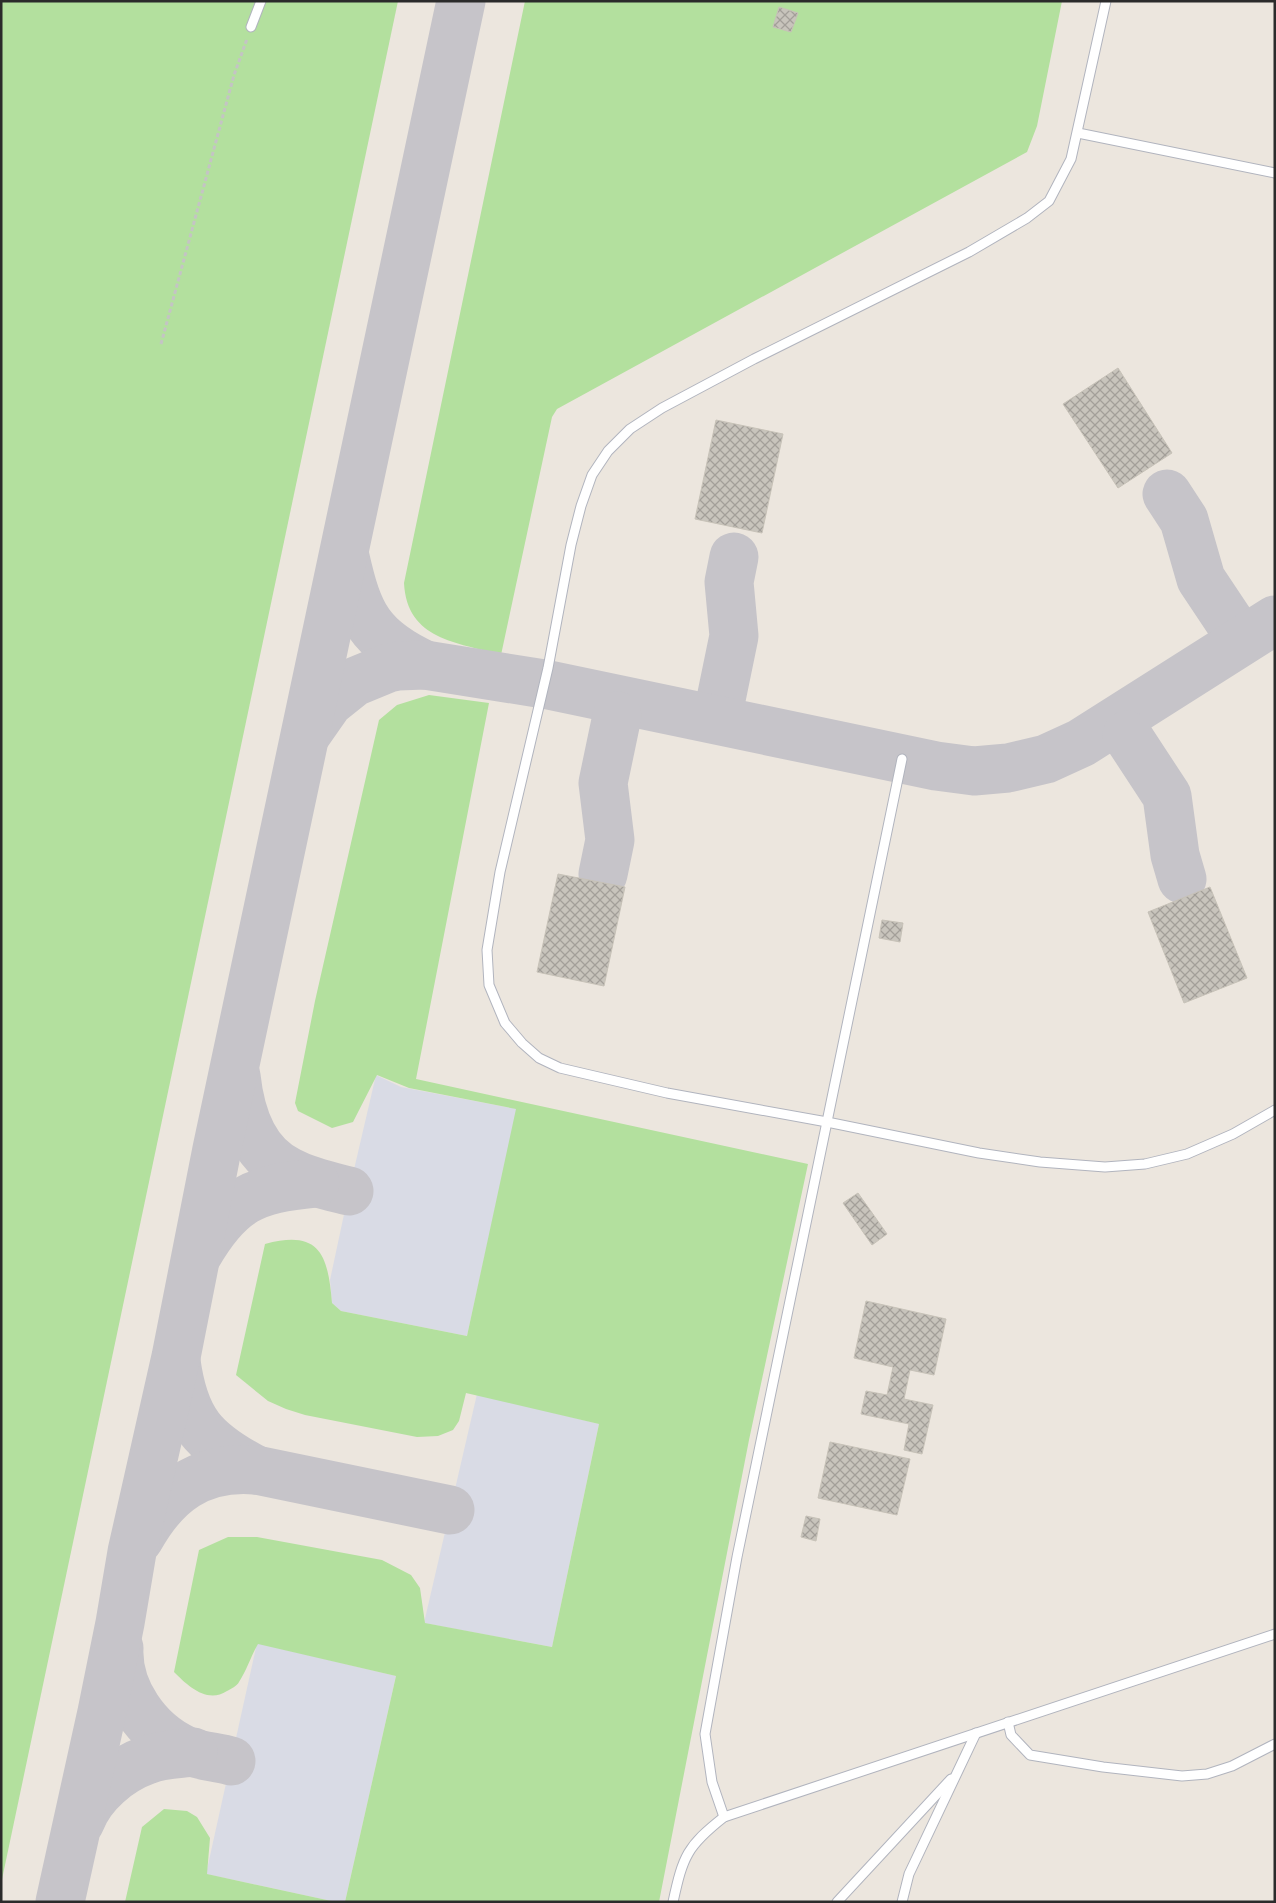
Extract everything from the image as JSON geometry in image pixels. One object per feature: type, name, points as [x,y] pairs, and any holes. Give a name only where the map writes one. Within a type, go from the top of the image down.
[{"type":"lane","points":[[251,27],[261,1]]},
{"type":"lane","points":[[1106,1],[1071,158],[1049,201],[1027,218],[968,252],[754,359],[662,408],[630,429],[608,451],[592,475],[573,537],[548,668],[500,872],[487,950],[489,985],[505,1023],[522,1043],[539,1058],[560,1068],[667,1093],[827,1122],[979,1153],[1040,1162],[1106,1167],[1145,1164],[1187,1154],[1233,1134],[1275,1110]]},
{"type":"lane","points":[[1078,133],[1275,173]]},
{"type":"lane","points":[[724,1817],[712,1782],[705,1734],[737,1557],[902,759]]},
{"type":"lane","points":[[673,1902],[680,1868],[691,1847],[702,1834],[724,1817],[1275,1634]]},
{"type":"lane","points":[[1008,1722],[1011,1735],[1030,1755],[1103,1767],[1182,1776],[1207,1774],[1232,1766],[1275,1744]]},
{"type":"lane","points":[[902,1902],[909,1874],[976,1733]]},
{"type":"lane","points":[[837,1902],[957,1773]]},
{"type":"path","points":[[161,344],[234,75],[251,27]]},
{"type":"shaded area","points":[[376,1075],[401,1087],[517,1109],[467,1336],[341,1311],[332,1303],[330,1280]]},
{"type":"shaded area","points":[[477,1394],[599,1424],[552,1647],[424,1623]]},
{"type":"shaded area","points":[[257,1643],[396,1676],[345,1902],[336,1902],[206,1874]]},
{"type":"green space","points":[[1,1],[398,1],[1,1884]]},
{"type":"green space","points":[[525,1],[1062,1],[1037,126],[1027,152],[557,409],[552,417],[501,655],[452,642],[437,636],[424,627],[414,616],[407,602],[404,583]]},
{"type":"green space","points":[[429,695],[489,703],[416,1079],[808,1164],[749,1440],[659,1902],[345,1902],[396,1676],[258,1644],[238,1683],[220,1694],[212,1695],[198,1692],[174,1672],[199,1550],[228,1537],[257,1537],[382,1560],[411,1575],[420,1588],[425,1623],[552,1647],[599,1424],[466,1393],[459,1421],[453,1430],[438,1436],[417,1437],[305,1415],[286,1409],[268,1401],[236,1375],[265,1244],[284,1240],[298,1240],[309,1243],[318,1250],[324,1259],[328,1271],[332,1303],[341,1311],[467,1336],[516,1109],[409,1088],[377,1075],[353,1122],[332,1128],[298,1111],[295,1103],[315,1001],[379,720],[397,705]]},
{"type":"green space","points":[[164,1809],[187,1811],[197,1817],[210,1838],[207,1874],[336,1902],[125,1902],[142,1827]]},
{"type":"building","points":[[779,7],[798,13],[791,32],[773,27]]},
{"type":"building","points":[[1118,368],[1172,453],[1118,488],[1063,404]]},
{"type":"building","points":[[716,420],[783,434],[762,533],[695,519]]},
{"type":"building","points":[[558,874],[625,887],[604,986],[537,972]]},
{"type":"building","points":[[1210,887],[1247,978],[1184,1003],[1148,912]]},
{"type":"building","points":[[882,920],[903,923],[900,942],[879,938]]},
{"type":"building","points":[[858,1193],[887,1234],[872,1245],[843,1203]]},
{"type":"building","points":[[866,1301],[946,1319],[934,1375],[910,1370],[904,1399],[933,1405],[922,1454],[904,1450],[909,1424],[861,1414],[866,1391],[887,1395],[893,1367],[854,1358]]},
{"type":"building","points":[[830,1442],[910,1459],[897,1515],[818,1498]]},
{"type":"building","points":[[806,1516],[820,1519],[816,1541],[801,1537]]},
{"type":"taxiway","points":[[60,1902],[102,1712],[132,1552],[176,1357],[217,1149],[461,1]]},
{"type":"taxiway","points":[[1167,494],[1184,520],[1201,579],[1233,627]]},
{"type":"taxiway","points":[[345,557],[355,595],[369,623],[391,645],[425,665]]},
{"type":"taxiway","points":[[723,713],[726,721],[706,717],[720,704],[734,636],[729,582],[734,557]]},
{"type":"taxiway","points":[[308,732],[329,702],[354,682],[388,668],[425,665],[544,684],[936,766],[974,771],[1008,768],[1046,759],[1081,743],[1275,620]]},
{"type":"taxiway","points":[[603,874],[610,840],[603,783],[617,716]]},
{"type":"taxiway","points":[[1127,735],[1167,796],[1175,855],[1182,879]]},
{"type":"taxiway","points":[[236,1076],[245,1118],[258,1144],[267,1155],[277,1165],[290,1172],[319,1183],[349,1191]]},
{"type":"taxiway","points":[[198,1254],[221,1221],[246,1200],[275,1189],[315,1183]]},
{"type":"taxiway","points":[[176,1361],[184,1399],[199,1428],[222,1450],[256,1470]]},
{"type":"taxiway","points":[[139,1539],[160,1508],[186,1485],[201,1477],[218,1472],[236,1470],[256,1470],[450,1510]]},
{"type":"taxiway","points":[[119,1648],[123,1679],[129,1694],[137,1708],[158,1733],[185,1750],[231,1761]]},
{"type":"taxiway","points":[[80,1822],[91,1801],[116,1776],[137,1764],[153,1758],[193,1752]]}]
